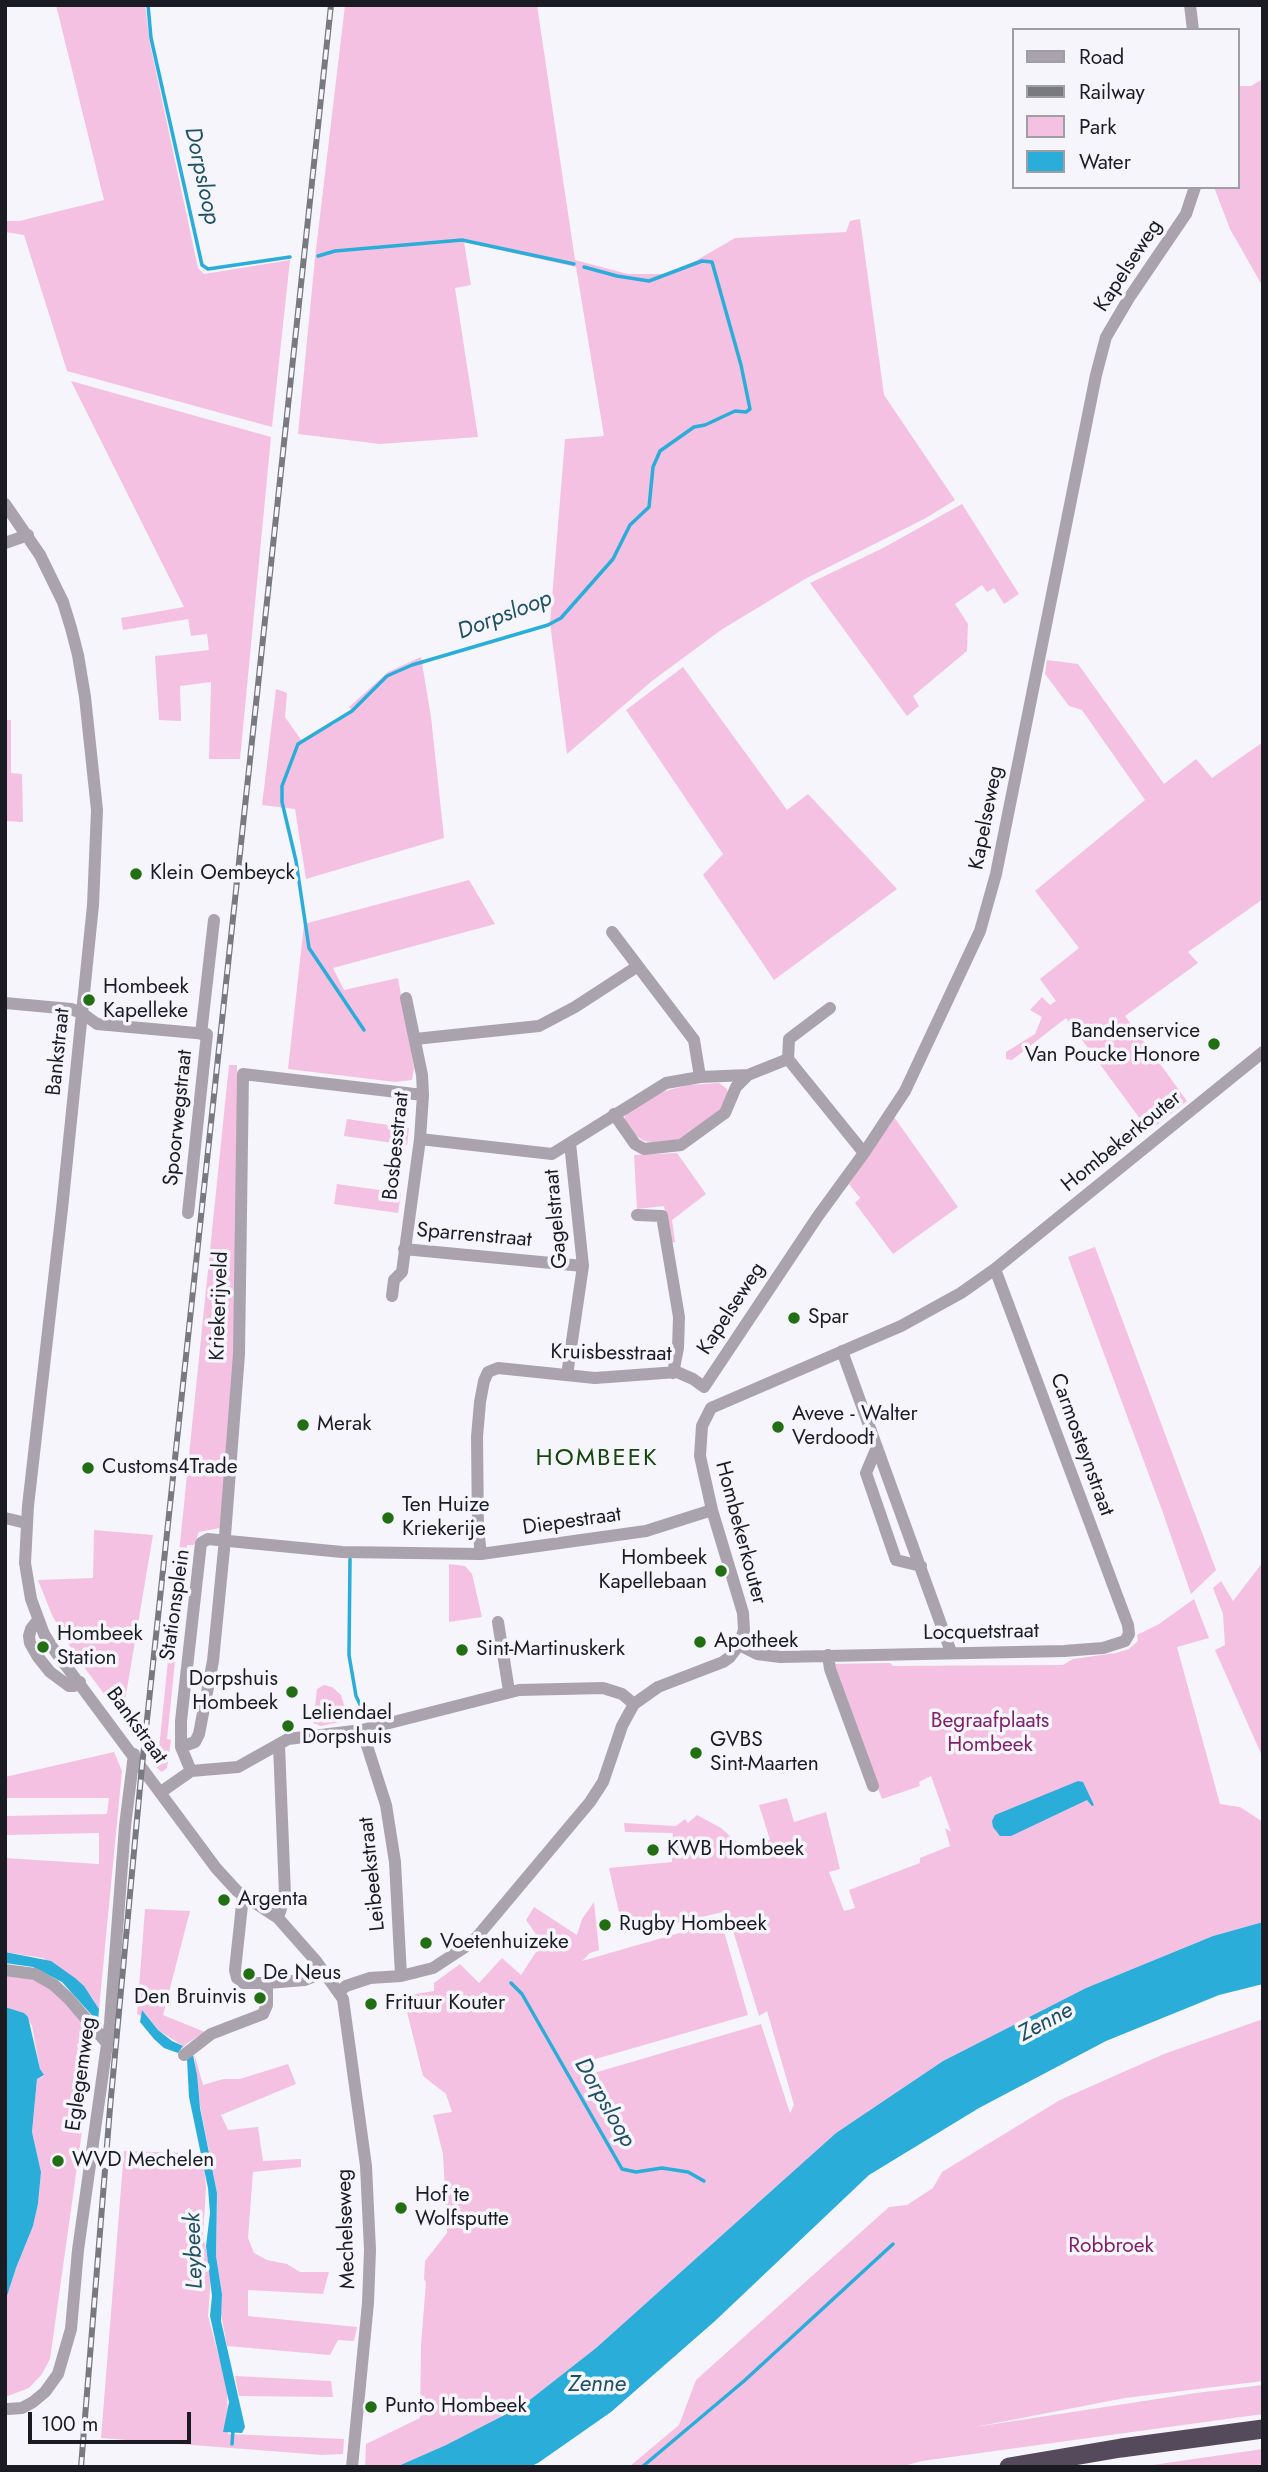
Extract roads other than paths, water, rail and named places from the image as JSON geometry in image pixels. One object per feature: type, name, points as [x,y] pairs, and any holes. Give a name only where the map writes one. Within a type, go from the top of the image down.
[{"type":"highway","points":[[1009,2467],[1121,2448],[1263,2429]]},
{"type":"street","points":[[1190,5],[1193,28]]},
{"type":"street","name":"Kapelseweg","points":[[711,1408],[704,1387],[818,1216],[864,1153],[919,1065],[980,931],[996,874],[1106,337],[1181,222],[1194,189]]},
{"type":"street","name":"Bankstraat","points":[[5,505],[40,555],[63,602],[78,654],[97,810],[96,869],[82,1013],[26,1523],[25,1563],[31,1599],[38,1620],[29,1636],[30,1643],[50,1672],[69,1686],[80,1682],[216,1868],[243,1896],[278,1918],[339,1992]]},
{"type":"street","points":[[5,543],[28,535]]},
{"type":"street","name":"Spoorwegstraat","points":[[201,1034],[214,920]]},
{"type":"street","points":[[612,932],[694,1040],[700,1077]]},
{"type":"street","points":[[415,1039],[540,1026],[638,966]]},
{"type":"street","name":"Bosbesstraat","points":[[392,1296],[394,1280],[402,1272],[420,1139],[423,1095],[422,1076],[406,998]]},
{"type":"street","name":"Spoorwegstraat","points":[[5,1003],[71,1009],[97,1024],[208,1034],[188,1213]]},
{"type":"street","points":[[830,1008],[789,1039],[788,1059],[864,1153]]},
{"type":"street","name":"Hombekerkouter","points":[[739,1645],[744,1630],[743,1613],[712,1510],[699,1450],[702,1426],[711,1408],[901,1326],[961,1293],[995,1269],[1263,1052]]},
{"type":"street","points":[[420,1139],[552,1154],[666,1083],[700,1077],[748,1075],[788,1059]]},
{"type":"street","name":"Kriekerijveld","points":[[224,1539],[239,1354],[243,1074],[423,1095]]},
{"type":"street","points":[[614,1114],[635,1144],[643,1149],[681,1145],[725,1113],[736,1087],[748,1075]]},
{"type":"street","name":"Gagelstraat","points":[[567,1375],[583,1266],[570,1143]]},
{"type":"street","points":[[636,1215],[662,1216],[679,1317],[678,1348],[673,1373]]},
{"type":"street","name":"Sparrenstraat","points":[[404,1249],[583,1266]]},
{"type":"street","name":"Carmosteynstraat","points":[[995,1269],[1128,1625],[1129,1634]]},
{"type":"street","points":[[842,1351],[951,1652]]},
{"type":"street","name":"Kruisbesstraat","points":[[481,1554],[478,1529],[477,1437],[480,1402],[488,1372],[498,1368],[595,1378],[673,1373],[693,1379],[704,1387]]},
{"type":"street","points":[[877,1447],[866,1473],[896,1560],[921,1566]]},
{"type":"street","name":"Diepestraat","points":[[224,1539],[342,1552],[481,1554],[646,1531],[712,1510]]},
{"type":"street","points":[[5,1518],[26,1523]]},
{"type":"street","name":"Stationsplein","points":[[181,1747],[195,1742],[199,1734],[213,1661],[224,1539],[208,1539],[201,1544],[181,1721],[181,1747],[191,1771]]},
{"type":"street","points":[[498,1622],[509,1691]]},
{"type":"street","name":"Locquetstraat","points":[[739,1645],[764,1656],[1084,1650],[1114,1645],[1125,1641],[1129,1634]]},
{"type":"street","points":[[339,1992],[346,1986],[370,1978],[401,1976],[433,1968],[453,1957],[475,1938],[578,1818],[603,1782],[622,1726],[634,1704],[658,1687],[723,1662],[739,1645]]},
{"type":"street","points":[[828,1654],[830,1669],[873,1786]]},
{"type":"street","points":[[161,1792],[191,1771],[238,1768],[288,1739],[362,1730],[509,1691],[603,1688],[622,1694],[634,1704]]},
{"type":"street","name":"Leibeekstraat","points":[[362,1730],[386,1805],[395,1862],[401,1976]]},
{"type":"street","points":[[278,1918],[285,1895],[279,1745]]},
{"type":"street","name":"Eglegemweg","points":[[8,2409],[22,2408],[45,2392],[62,2365],[71,2329],[78,2250],[110,2017],[125,1826],[134,1755]]},
{"type":"street","points":[[243,1896],[235,1970],[237,1978],[243,1983],[267,1983],[304,1980],[324,1972]]},
{"type":"street","points":[[5,1970],[35,1975],[54,1985],[106,2042]]},
{"type":"street","points":[[184,2055],[211,2034],[263,2014],[267,2005],[267,1983]]},
{"type":"street","name":"Mechelseweg","points":[[339,1992],[346,2010],[366,2166],[370,2250],[368,2304],[352,2464]]},
{"type":"water","points":[[1078,1781],[1083,1782],[1094,1805],[1087,1800],[1011,1836],[1000,1836],[993,1827],[995,1815]]},
{"type":"water","name":"Zenne","points":[[1263,1922],[1263,1984],[1219,1995],[1106,2041],[979,2108],[869,2175],[715,2321],[611,2412],[538,2463],[529,2467],[396,2467],[522,2406],[596,2348],[836,2133],[943,2061],[1086,1988],[1213,1936]]},
{"type":"water","points":[[5,1952],[51,1961],[75,1978],[84,1986],[99,2009],[98,2022],[62,1982],[33,1967],[5,1963]]},
{"type":"water","points":[[5,2007],[28,2017],[40,2069],[44,2075],[37,2079],[32,2132],[41,2172],[38,2204],[33,2226],[5,2302]]},
{"type":"water","points":[[142,2010],[158,2030],[183,2046],[178,2053],[164,2048],[154,2039],[140,2022]]},
{"type":"water","points":[[193,2055],[200,2108],[217,2193],[216,2256],[222,2294],[221,2321],[245,2427],[242,2433],[223,2432],[229,2402],[210,2316],[212,2296],[206,2246],[210,2213],[208,2188],[189,2097],[187,2059]]},
{"type":"waterway","name":"Dorpsloop","points":[[148,5],[151,38],[202,265],[208,269],[290,257]]},
{"type":"waterway","name":"Dorpsloop","points":[[318,256],[335,251],[462,240],[574,264]]},
{"type":"waterway","name":"Dorpsloop","points":[[364,1030],[309,948],[296,861],[282,802],[282,786],[298,744],[352,711],[387,676],[412,665],[548,625],[561,618],[613,559],[630,525],[649,507],[653,467],[660,451],[694,427],[705,425],[735,411],[746,412],[750,409],[741,365],[712,262],[702,261],[649,281],[584,267]]},
{"type":"waterway","name":"Dorpsloop","points":[[350,1559],[349,1655],[356,1696],[366,1717]]},
{"type":"waterway","name":"Dorpsloop","points":[[511,1983],[522,1994],[622,2169],[636,2172],[662,2168],[688,2172],[704,2181]]},
{"type":"waterway","points":[[642,2467],[744,2381],[893,2244]]},
{"type":"waterway","name":"Leybeek","points":[[232,2444],[233,2430]]},
{"type":"railway","points":[[81,2467],[110,2108],[142,1766],[331,5]]},
{"type":"place","name":"Klein Oembeyck","points":[[136,874]]},
{"type":"place","name":"Hombeek Kapelleke","points":[[89,1000]]},
{"type":"place","name":"Bandenservice Van Poucke Honore","points":[[1214,1044]]},
{"type":"place","name":"Spar","points":[[794,1318]]},
{"type":"place","name":"Merak","points":[[303,1425]]},
{"type":"place","name":"Aveve - Walter Verdoodt","points":[[778,1427]]},
{"type":"place","name":"Customs4Trade","points":[[88,1468]]},
{"type":"place","name":"Ten Huize Kriekerije","points":[[388,1518]]},
{"type":"place","name":"Hombeek Kapellebaan","points":[[721,1571]]},
{"type":"place","name":"Apotheek","points":[[700,1642]]},
{"type":"place","name":"Hombeek Station","points":[[43,1647]]},
{"type":"place","name":"Sint-Martinuskerk","points":[[462,1650]]},
{"type":"place","name":"Dorpshuis Hombeek","points":[[292,1692]]},
{"type":"place","name":"Leliendael Dorpshuis","points":[[288,1726]]},
{"type":"place","name":"GVBS Sint-Maarten","points":[[696,1753]]},
{"type":"place","name":"KWB Hombeek","points":[[653,1850]]},
{"type":"place","name":"Argenta","points":[[224,1900]]},
{"type":"place","name":"Rugby Hombeek","points":[[605,1925]]},
{"type":"place","name":"Voetenhuizeke","points":[[426,1943]]},
{"type":"place","name":"De Neus","points":[[249,1974]]},
{"type":"place","name":"Den Bruinvis","points":[[260,1998]]},
{"type":"place","name":"Frituur Kouter","points":[[371,2004]]},
{"type":"place","name":"WVD Mechelen","points":[[58,2161]]},
{"type":"place","name":"Hof te Wolfsputte","points":[[401,2208]]},
{"type":"place","name":"Punto Hombeek","points":[[371,2407]]},
{"type":"district","name":"HOMBEEK","points":[[597,1459]]},
{"type":"park label","name":"Begraafplaats Hombeek","points":[[990,1734]]},
{"type":"park label","name":"Robbroek","points":[[1111,2247]]}]
